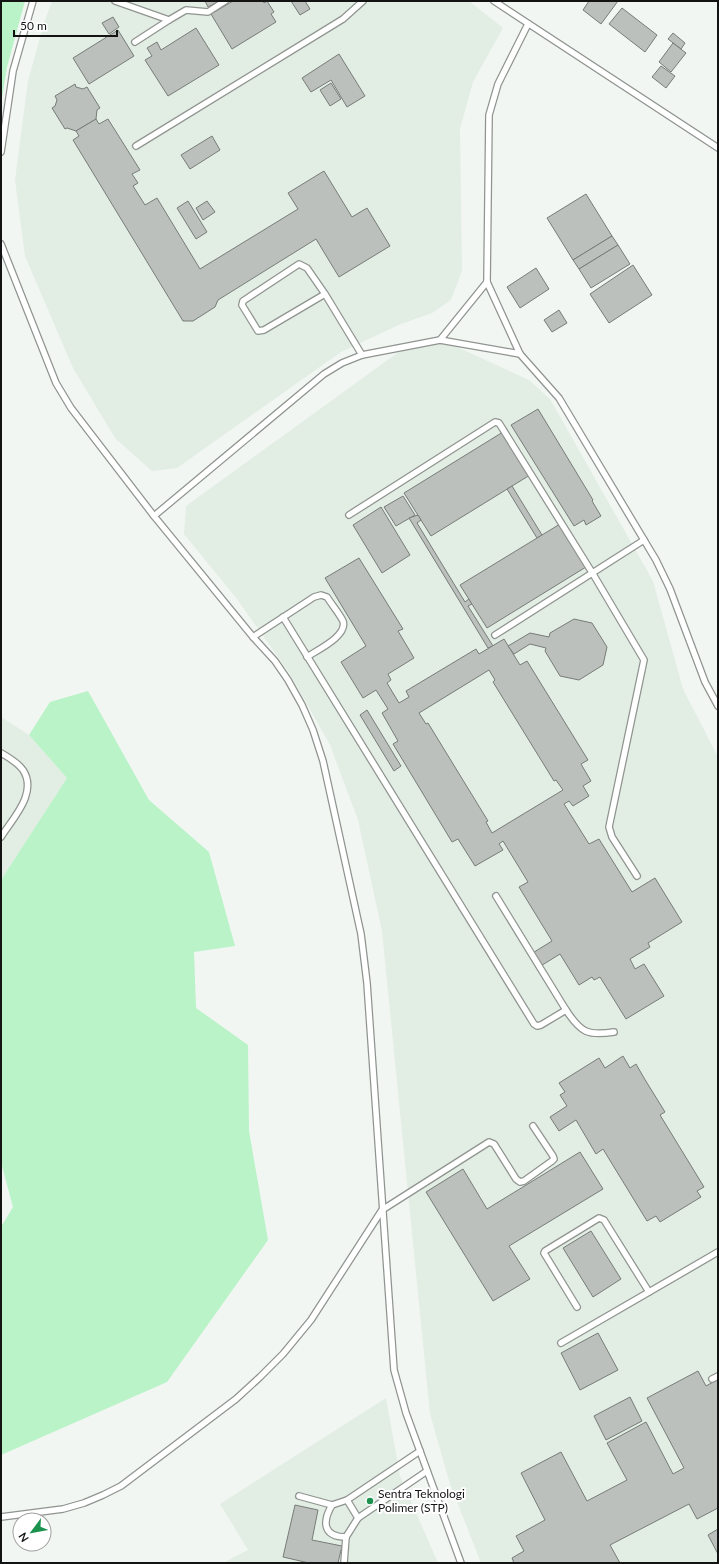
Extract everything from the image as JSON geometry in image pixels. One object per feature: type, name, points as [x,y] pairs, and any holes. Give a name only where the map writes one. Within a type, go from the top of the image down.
[{"type":"lane","points":[[1,152],[13,71],[33,1]]},
{"type":"lane","points":[[115,1],[169,20]]},
{"type":"lane","points":[[135,42],[186,10],[208,12],[225,1]]},
{"type":"lane","points":[[136,146],[343,20],[363,1]]},
{"type":"lane","points":[[494,1],[718,148]]},
{"type":"lane","points":[[528,24],[498,84],[489,115],[487,282],[520,354],[559,398],[663,574],[705,682],[718,706]]},
{"type":"lane","points":[[1,244],[56,383],[71,408],[154,516],[253,637],[275,661],[302,705],[313,730],[323,760],[361,934],[367,983],[394,1370],[406,1413],[461,1563]]},
{"type":"lane","points":[[325,294],[264,330],[258,331],[242,305],[243,301],[299,264],[307,268],[325,294],[362,355]]},
{"type":"lane","points":[[440,340],[487,282]]},
{"type":"lane","points":[[154,516],[324,374],[342,363],[362,355],[440,340],[520,354]]},
{"type":"lane","points":[[350,515],[495,422],[500,423],[644,660],[609,827],[612,837],[637,876]]},
{"type":"lane","points":[[495,635],[593,574],[644,540]]},
{"type":"lane","points":[[253,637],[314,597],[321,595],[327,597],[343,622],[343,630],[337,638],[307,657]]},
{"type":"lane","points":[[283,617],[534,1024],[540,1025],[566,1010]]},
{"type":"lane","points":[[1,753],[11,759],[23,770],[29,786],[26,799],[1,837]]},
{"type":"lane","points":[[496,896],[566,1010],[584,1031],[598,1035],[614,1032]]},
{"type":"lane","points":[[1,1517],[62,1509],[84,1504],[121,1486],[236,1399],[283,1354],[311,1320],[382,1210],[489,1142],[494,1144],[516,1179],[520,1182],[524,1182],[554,1159],[533,1126]]},
{"type":"lane","points":[[576,1306],[544,1253],[599,1218],[604,1220],[649,1292]]},
{"type":"lane","points":[[560,1343],[718,1252]]},
{"type":"lane","points":[[712,1379],[718,1376]]},
{"type":"lane","points":[[346,1537],[333,1536],[328,1530],[325,1522],[327,1514],[332,1506],[347,1500],[420,1451]]},
{"type":"lane","points":[[344,1563],[346,1537],[358,1518],[427,1471]]},
{"type":"lane","points":[[299,1496],[332,1506]]},
{"type":"lane","points":[[347,1500],[358,1518]]},
{"type":"shaded area","points":[[52,1],[469,1],[503,28],[473,82],[460,129],[462,271],[451,300],[432,313],[401,324],[341,352],[177,468],[152,471],[115,438],[73,368],[25,256],[15,180],[28,81],[44,23]]},
{"type":"shaded area","points":[[446,342],[529,380],[550,399],[653,581],[683,689],[718,757],[718,1563],[481,1563],[450,1484],[430,1414],[382,931],[358,820],[330,745],[290,674],[237,599],[184,534],[186,506],[407,346]]},
{"type":"shaded area","points":[[1,717],[29,735],[67,778],[1,880]]},
{"type":"shaded area","points":[[386,1398],[400,1476],[438,1563],[223,1563],[248,1550],[220,1504]]},
{"type":"green space","points":[[1,1],[25,1],[7,67],[1,104]]},
{"type":"green space","points":[[88,691],[149,800],[209,852],[235,946],[194,952],[196,1008],[248,1045],[249,1131],[268,1240],[167,1382],[1,1455],[1,1227],[13,1207],[1,1162],[1,880],[67,778],[29,735],[50,702]]},
{"type":"building","points":[[205,1],[219,1],[208,7]]},
{"type":"building","points":[[233,1],[263,1],[264,3],[267,1],[274,12],[271,14],[276,22],[232,49],[211,14]]},
{"type":"building","points":[[291,1],[305,1],[310,9],[300,15]]},
{"type":"building","points":[[589,1],[618,1],[601,24],[583,10]]},
{"type":"building","points":[[622,8],[657,35],[645,52],[609,24]]},
{"type":"building","points":[[113,17],[119,27],[109,34],[102,23]]},
{"type":"building","points":[[196,28],[219,65],[168,96],[145,60],[152,56],[147,48],[157,42],[161,50]]},
{"type":"building","points":[[118,30],[134,56],[89,84],[73,58]]},
{"type":"building","points":[[673,33],[685,43],[681,49],[668,39]]},
{"type":"building","points":[[673,43],[686,53],[671,72],[659,62]]},
{"type":"building","points":[[339,54],[365,96],[347,107],[331,80],[311,92],[302,78]]},
{"type":"building","points":[[661,66],[675,76],[666,88],[652,77]]},
{"type":"building","points":[[331,83],[341,99],[330,106],[320,90]]},
{"type":"building","points":[[75,84],[76,87],[83,89],[87,87],[100,108],[97,110],[96,119],[76,131],[67,128],[65,129],[52,108],[55,106],[57,100],[55,96]]},
{"type":"building","points":[[96,119],[99,124],[108,119],[140,170],[132,174],[138,183],[133,186],[145,205],[157,198],[200,269],[298,209],[288,193],[324,171],[352,217],[367,208],[390,246],[339,277],[316,239],[218,300],[215,307],[193,321],[183,321],[73,140],[79,136],[76,131]]},
{"type":"building","points":[[212,136],[220,150],[190,169],[181,155]]},
{"type":"building","points":[[586,194],[612,236],[573,260],[547,218]]},
{"type":"building","points":[[188,201],[207,232],[196,239],[177,208]]},
{"type":"building","points":[[207,201],[215,212],[203,220],[196,208]]},
{"type":"building","points":[[612,236],[618,245],[579,269],[573,260]]},
{"type":"building","points":[[618,245],[630,264],[591,288],[579,269]]},
{"type":"building","points":[[633,265],[652,295],[609,323],[590,294]]},
{"type":"building","points":[[536,268],[549,289],[520,308],[507,287]]},
{"type":"building","points":[[559,310],[567,323],[552,332],[544,320]]},
{"type":"building","points":[[538,409],[593,500],[592,501],[601,516],[586,525],[584,520],[574,526],[511,425]]},
{"type":"building","points":[[503,432],[530,475],[431,536],[404,493]]},
{"type":"building","points":[[512,486],[542,535],[537,538],[507,489]]},
{"type":"building","points":[[403,496],[415,515],[396,526],[384,507]]},
{"type":"building","points":[[381,507],[410,555],[382,573],[353,525]]},
{"type":"building","points":[[418,515],[421,520],[417,523],[465,602],[469,599],[472,604],[468,606],[493,646],[488,648],[409,518]]},
{"type":"building","points":[[560,524],[586,567],[487,628],[460,585]]},
{"type":"building","points":[[359,558],[403,629],[398,631],[414,658],[388,674],[391,680],[387,683],[399,703],[409,697],[406,691],[476,649],[479,654],[504,639],[520,665],[527,661],[588,760],[581,764],[591,781],[583,786],[589,796],[573,806],[569,801],[564,804],[589,844],[599,839],[632,892],[655,878],[682,922],[648,943],[650,947],[630,959],[635,969],[644,964],[664,996],[626,1019],[600,977],[594,980],[592,977],[579,985],[560,954],[539,967],[531,954],[552,941],[519,887],[528,882],[503,841],[499,844],[503,850],[475,866],[458,839],[452,842],[393,744],[398,741],[382,713],[388,709],[376,690],[363,698],[341,662],[366,646],[325,578]],"holes":[[[489,670],[495,680],[493,682],[554,781],[556,780],[563,790],[492,833],[486,822],[488,821],[428,723],[426,724],[419,713]]]},
{"type":"building","points":[[574,619],[592,623],[607,647],[603,665],[579,680],[560,676],[545,651],[546,648],[530,644],[514,654],[508,646],[530,633],[549,637],[550,633]]},
{"type":"building","points":[[367,710],[401,766],[394,771],[360,715]]},
{"type":"building","points":[[623,1056],[630,1068],[636,1064],[665,1112],[660,1115],[704,1187],[697,1191],[701,1197],[660,1222],[656,1216],[647,1221],[603,1149],[596,1154],[576,1120],[559,1131],[550,1117],[567,1106],[560,1095],[565,1092],[559,1083],[599,1058],[605,1068]]},
{"type":"building","points":[[580,1152],[603,1189],[509,1246],[530,1279],[493,1301],[426,1192],[463,1169],[487,1209]]},
{"type":"building","points":[[591,1231],[621,1279],[593,1297],[563,1248]]},
{"type":"building","points":[[598,1333],[618,1370],[580,1390],[561,1353]]},
{"type":"building","points":[[698,1371],[706,1386],[717,1380],[718,1381],[718,1508],[697,1519],[689,1504],[610,1545],[620,1563],[514,1563],[512,1558],[524,1551],[516,1536],[545,1520],[521,1473],[561,1452],[587,1501],[627,1480],[607,1443],[646,1422],[673,1474],[684,1468],[647,1398]]},
{"type":"building","points":[[630,1397],[642,1421],[606,1440],[594,1416]]},
{"type":"building","points":[[295,1505],[318,1510],[312,1540],[342,1546],[338,1563],[309,1563],[283,1557]]},
{"type":"building","points":[[718,1529],[718,1554],[708,1535]]},
{"type":"place","name":"Sentra Teknologi Polimer (STP)","points":[[370,1501]]}]
